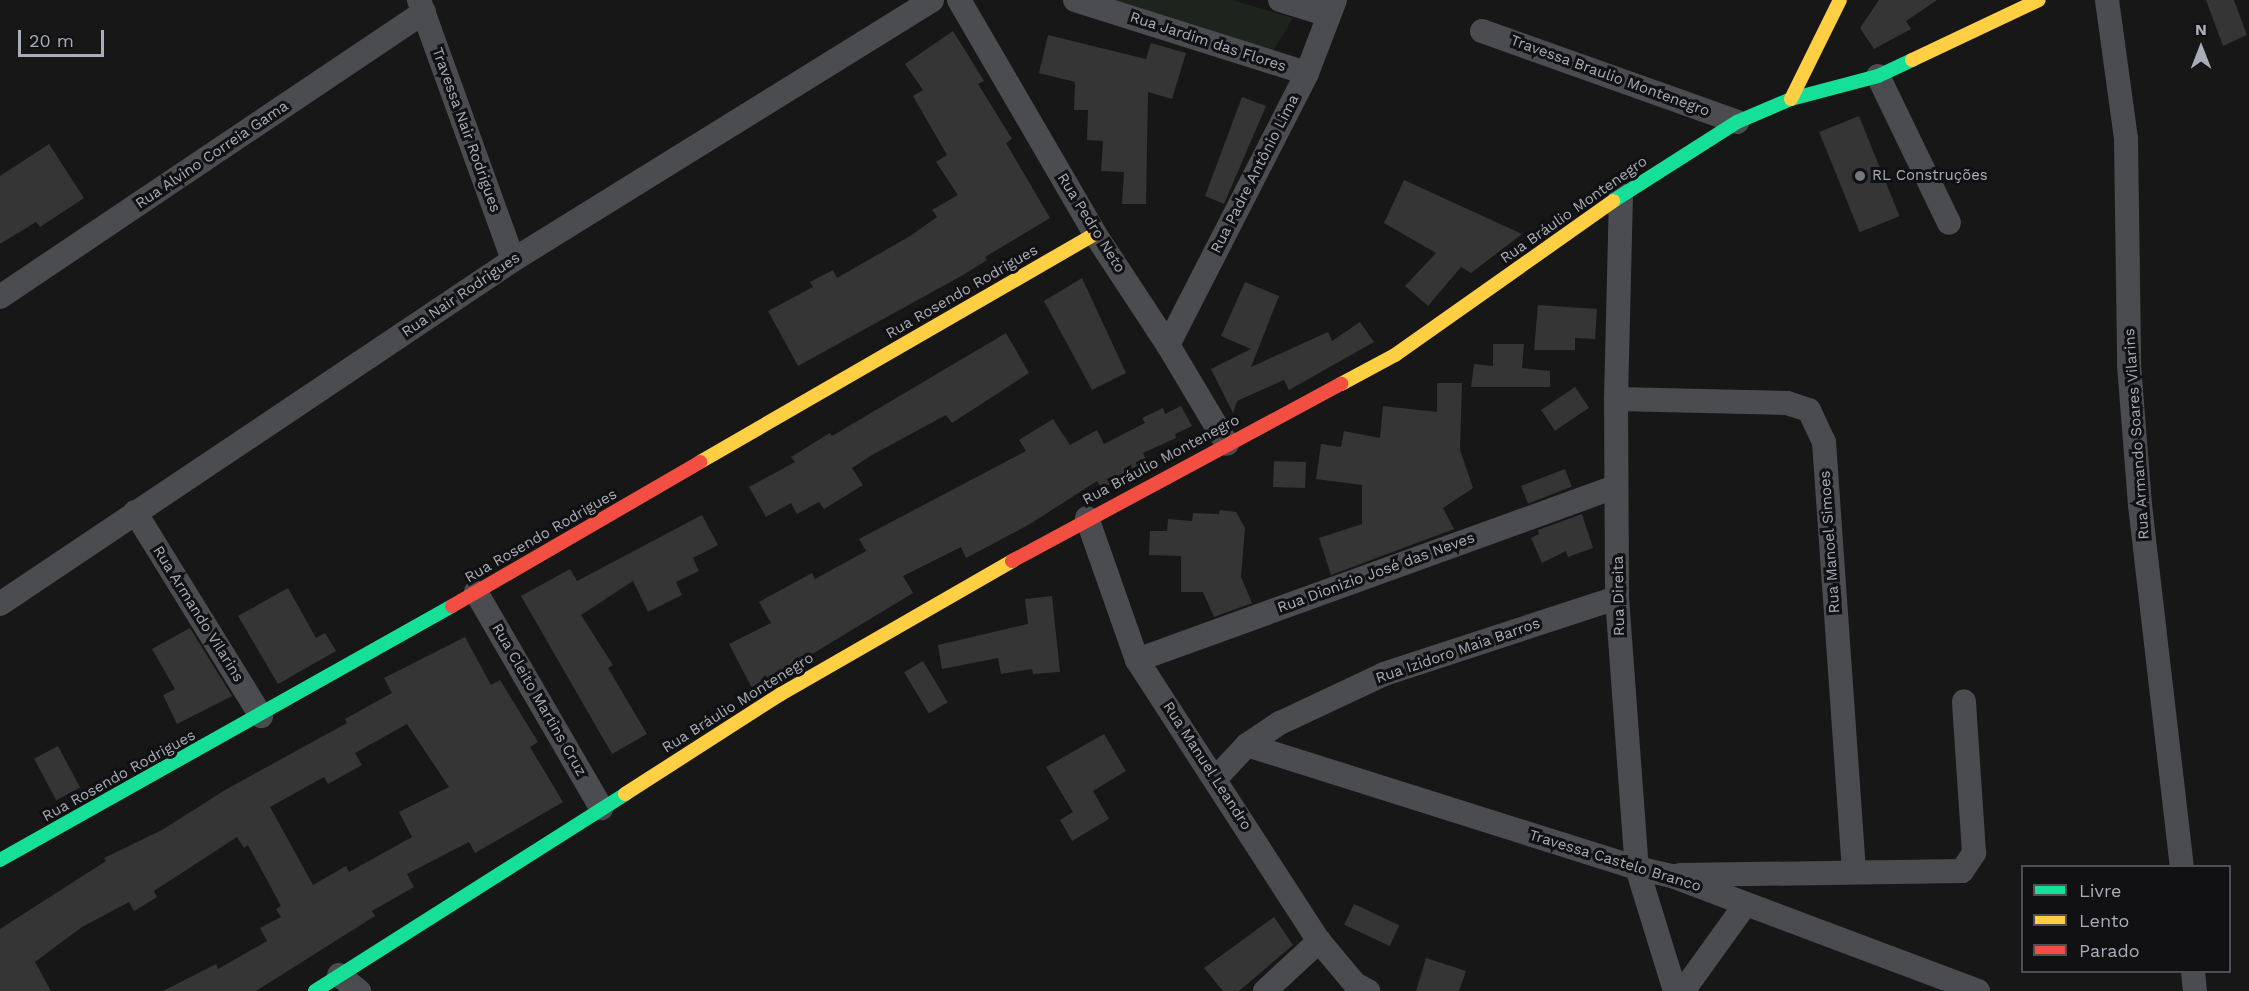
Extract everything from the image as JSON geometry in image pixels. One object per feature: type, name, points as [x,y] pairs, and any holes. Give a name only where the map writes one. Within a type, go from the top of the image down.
[{"type":"street","name":"Rua Nair Rodrigues","points":[[0,604],[513,260],[932,0]]},
{"type":"street","name":"Rua Pedro Neto","points":[[959,0],[1095,234],[1168,345],[1227,444]]},
{"type":"street","name":"Rua Jardim das Flores","points":[[1075,0],[1307,73]]},
{"type":"street","points":[[1280,0],[1332,7]]},
{"type":"street","points":[[1791,99],[1840,0]]},
{"type":"street","name":"Rua Bráulio Montenegro","points":[[315,991],[781,694],[1088,518],[1395,355],[1621,195],[1737,122],[1791,99],[1878,76],[2039,0]]},
{"type":"street","name":"Rua Armando Soares Vilarins","points":[[2107,0],[2126,138],[2129,365],[2140,505],[2182,865]]},
{"type":"street","name":"Travessa Nair Rodrigues","points":[[421,6],[513,260]]},
{"type":"street","name":"Rua Alvino Correia Gama","points":[[0,297],[421,6]]},
{"type":"street","name":"Rua Padre Antônio Lima","points":[[1168,345],[1307,73],[1332,7]]},
{"type":"street","name":"Travessa Braulio Montenegro","points":[[1482,31],[1737,122]]},
{"type":"street","points":[[1878,76],[1948,223]]},
{"type":"street","name":"Rua Direita","points":[[1621,195],[1615,487],[1617,598],[1637,868],[1675,991]]},
{"type":"street","name":"Rua Rosendo Rodrigues","points":[[0,860],[261,716],[1095,234]]},
{"type":"street","name":"Rua Manoel Simoes","points":[[1616,399],[1786,403],[1809,410],[1824,442],[1854,871]]},
{"type":"street","name":"Rua Dionizio José das Neves","points":[[1137,660],[1615,487]]},
{"type":"street","name":"Rua Armando Vilarins","points":[[135,512],[261,716]]},
{"type":"street","name":"Rua Manuel Leandro","points":[[1088,518],[1137,660],[1216,778],[1319,941],[1355,984],[1368,991]]},
{"type":"street","name":"Rua Cleito Martins Cruz","points":[[476,592],[602,808]]},
{"type":"street","name":"Rua Izidoro Maia Barros","points":[[1216,778],[1247,745],[1280,723],[1384,674],[1617,598]]},
{"type":"street","points":[[1672,876],[1854,871],[1962,871],[1971,861],[1974,853],[1964,701]]},
{"type":"street","name":"Travessa Castelo Branco","points":[[1247,745],[1637,868],[1672,876],[1978,991]]},
{"type":"street","points":[[1683,991],[1745,905]]},
{"type":"street","points":[[1265,991],[1319,941]]},
{"type":"street","points":[[2193,973],[2195,991]]},
{"type":"street","points":[[339,975],[359,991]]},
{"type":"shaded area","points":[[1107,0],[1232,0],[1293,18],[1273,51]]},
{"type":"building","points":[[1879,0],[1937,0],[1906,21],[1911,29],[1874,49],[1860,28]]},
{"type":"building","points":[[2206,0],[2234,0],[2247,35],[2223,46]]},
{"type":"building","points":[[953,31],[984,81],[978,84],[1012,139],[1006,143],[1050,218],[985,257],[987,260],[963,275],[798,366],[768,311],[813,287],[810,282],[833,270],[837,278],[910,236],[937,217],[932,210],[958,195],[936,162],[947,155],[913,96],[923,90],[905,64]]},
{"type":"building","points":[[1048,35],[1146,59],[1151,43],[1186,53],[1172,99],[1148,92],[1146,204],[1122,204],[1124,172],[1101,171],[1103,141],[1087,140],[1088,110],[1074,110],[1075,82],[1039,73]]},
{"type":"building","points":[[1242,97],[1266,106],[1224,204],[1205,196]]},
{"type":"building","name":"RL Construções","points":[[1859,116],[1899,216],[1860,232],[1819,132]]},
{"type":"building","points":[[49,144],[84,198],[40,227],[36,222],[0,244],[0,176]]},
{"type":"building","points":[[1404,180],[1522,234],[1471,273],[1461,267],[1428,306],[1405,286],[1436,253],[1384,223]]},
{"type":"building","points":[[1082,278],[1126,373],[1092,390],[1044,301]]},
{"type":"building","points":[[1245,282],[1279,296],[1251,367],[1328,332],[1332,341],[1360,322],[1374,342],[1289,390],[1284,380],[1237,401],[1233,413],[1211,369],[1251,349],[1221,336]]},
{"type":"building","points":[[1538,305],[1597,309],[1595,339],[1575,338],[1575,350],[1534,350]]},
{"type":"building","points":[[1006,333],[1029,373],[952,423],[946,415],[852,468],[863,485],[824,509],[819,502],[797,514],[791,503],[766,517],[749,487],[795,462],[791,457],[830,433],[832,436]]},
{"type":"building","points":[[1493,344],[1524,344],[1522,368],[1550,371],[1550,387],[1471,387],[1474,364],[1493,366]]},
{"type":"building","points":[[1437,383],[1462,383],[1460,450],[1473,488],[1443,508],[1454,529],[1331,575],[1319,538],[1362,524],[1362,485],[1316,479],[1321,444],[1341,447],[1344,431],[1380,438],[1383,406],[1437,412]]},
{"type":"building","points":[[1575,387],[1589,408],[1555,431],[1541,410]]},
{"type":"building","points":[[1181,406],[1192,426],[1175,434],[1176,438],[1143,453],[1147,462],[1102,489],[1097,481],[1030,524],[966,558],[961,547],[903,576],[913,593],[753,690],[729,644],[771,623],[759,602],[812,573],[815,579],[866,551],[859,539],[1026,451],[1019,440],[1053,419],[1070,445],[1097,430],[1104,444],[1145,423],[1142,418],[1163,408],[1165,414]]},
{"type":"building","points":[[1274,461],[1306,462],[1305,488],[1273,487]]},
{"type":"building","points":[[1565,469],[1572,487],[1528,504],[1521,486]]},
{"type":"building","points":[[1220,510],[1236,512],[1245,528],[1241,577],[1252,603],[1214,617],[1203,592],[1181,592],[1181,556],[1149,555],[1150,531],[1167,531],[1168,519],[1192,521],[1193,513],[1219,514]]},
{"type":"building","points":[[1582,514],[1593,548],[1568,557],[1566,551],[1542,563],[1531,538],[1539,534],[1538,530]]},
{"type":"building","points":[[702,515],[718,545],[693,558],[699,571],[676,582],[682,595],[648,612],[633,581],[581,615],[613,665],[608,668],[647,734],[612,754],[521,596],[570,569],[577,581]]},
{"type":"building","points":[[288,588],[316,638],[325,633],[336,651],[278,684],[238,616]]},
{"type":"building","points":[[1052,596],[1060,672],[1033,674],[1032,669],[1001,674],[998,658],[942,669],[938,645],[1028,624],[1025,599]]},
{"type":"building","points":[[190,628],[232,696],[177,724],[163,695],[175,689],[152,649]]},
{"type":"building","points":[[465,637],[491,685],[500,680],[538,742],[530,747],[563,802],[475,853],[469,842],[407,874],[414,887],[372,911],[375,916],[256,991],[163,991],[216,964],[218,969],[267,941],[260,928],[281,917],[276,909],[281,906],[248,845],[244,848],[237,837],[154,891],[157,897],[134,911],[129,902],[82,927],[35,962],[51,991],[0,991],[0,929],[106,861],[104,858],[162,830],[225,790],[347,723],[345,719],[392,693],[384,678]],"holes":[[[407,724],[449,787],[399,812],[412,837],[349,872],[346,866],[313,885],[270,807],[324,777],[328,784],[362,765],[355,753]]]},
{"type":"building","points":[[923,661],[948,702],[929,713],[904,672]]},
{"type":"building","points":[[1104,734],[1126,771],[1093,791],[1109,819],[1072,841],[1060,820],[1073,812],[1046,767]]},
{"type":"building","points":[[58,746],[80,787],[56,800],[34,759]]},
{"type":"building","points":[[1354,904],[1399,925],[1390,946],[1344,925]]},
{"type":"building","points":[[1274,917],[1293,945],[1239,991],[1223,991],[1204,968]]},
{"type":"building","points":[[1426,958],[1466,971],[1459,991],[1416,991]]},
{"type":"traffic: fast","points":[[1613,201],[1737,122],[1791,99],[1878,76],[1912,60]]},
{"type":"traffic: fast","points":[[0,860],[452,606]]},
{"type":"traffic: fast","points":[[315,991],[625,794]]},
{"type":"traffic: slow","points":[[1791,99],[1840,0]]},
{"type":"traffic: slow","points":[[1912,60],[2039,0]]},
{"type":"traffic: slow","points":[[1341,384],[1395,355],[1613,201]]},
{"type":"traffic: slow","points":[[700,462],[1095,234]]},
{"type":"traffic: slow","points":[[625,794],[781,694],[1012,561]]},
{"type":"traffic: jam","points":[[1012,561],[1341,384]]},
{"type":"traffic: jam","points":[[452,606],[700,462]]},
{"type":"place","name":"RL Construções","points":[[1860,176]]}]
